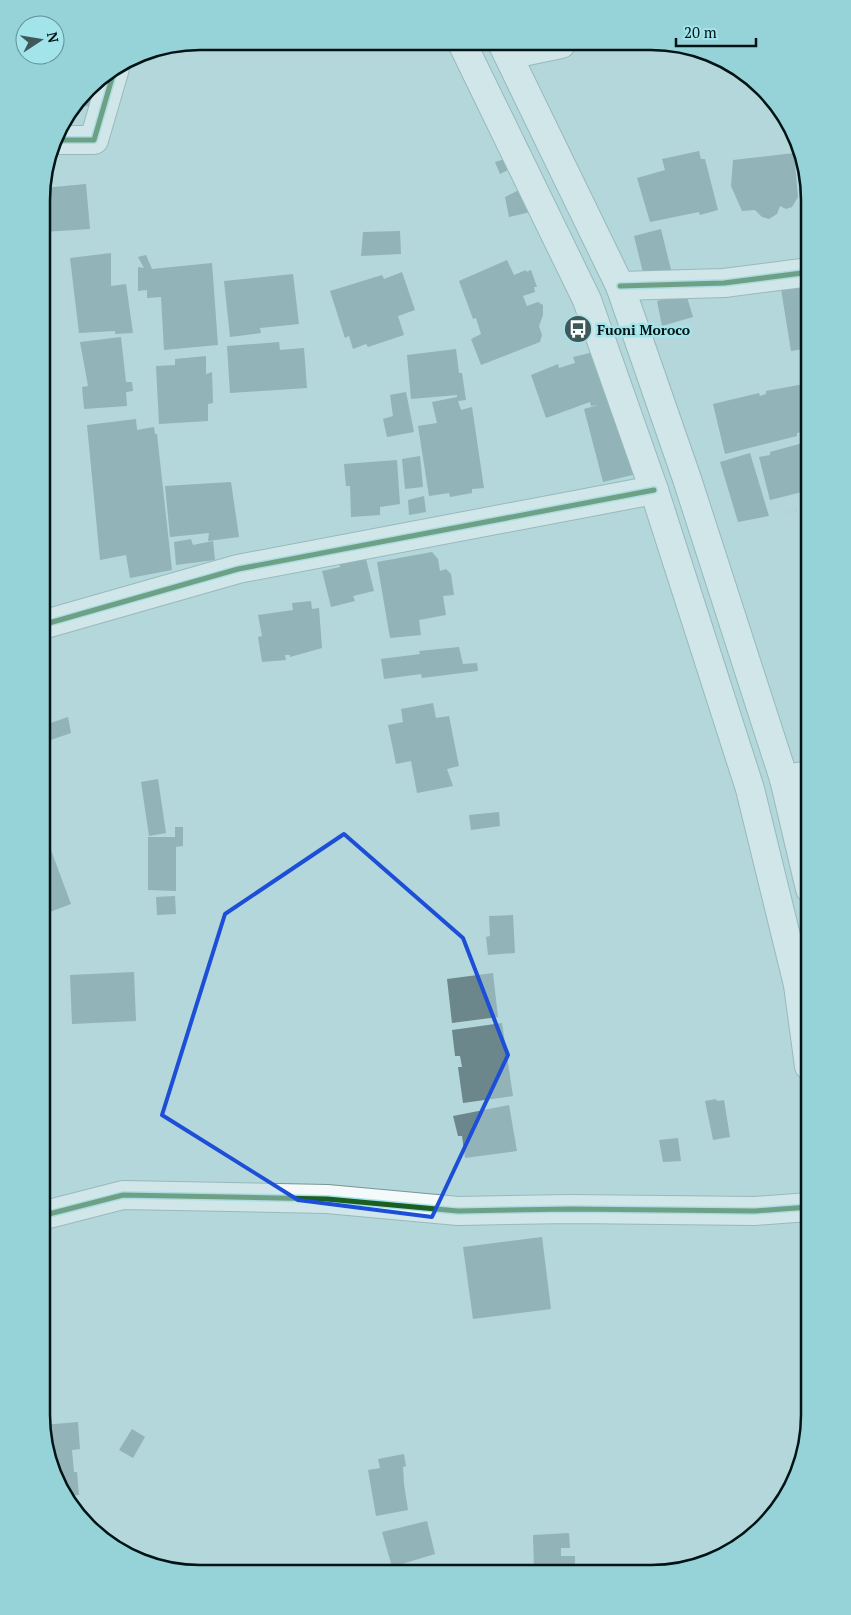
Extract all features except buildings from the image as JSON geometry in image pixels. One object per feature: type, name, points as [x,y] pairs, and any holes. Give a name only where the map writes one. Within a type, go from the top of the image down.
[{"type":"main road","points":[[465,50],[587,300],[654,490],[750,789],[798,985],[801,1005]]},
{"type":"main road","points":[[505,50],[620,286],[687,479],[797,777],[801,811]]},
{"type":"main road","points":[[62,140],[94,140],[112,79]]},
{"type":"main road","points":[[620,286],[724,283],[801,273]]},
{"type":"main road","points":[[50,623],[238,569],[654,490]]},
{"type":"main road","points":[[50,1214],[123,1195],[327,1199],[458,1211],[571,1209],[755,1210],[801,1207]]},
{"type":"path","points":[[788,512],[801,510]]},
{"type":"highlighted area","points":[[344,834],[463,938],[508,1055],[432,1217],[298,1200],[162,1115],[225,914]]},
{"type":"cycle path","points":[[62,140],[94,140],[112,79]]},
{"type":"cycle path","points":[[620,286],[724,283],[801,273]]},
{"type":"cycle path","points":[[50,623],[238,569],[654,490]]},
{"type":"cycle path","points":[[50,1214],[123,1195],[327,1199],[458,1211],[571,1209],[755,1211],[801,1208]]},
{"type":"place","name":"Fuoni Moroco","points":[[578,329]]}]
